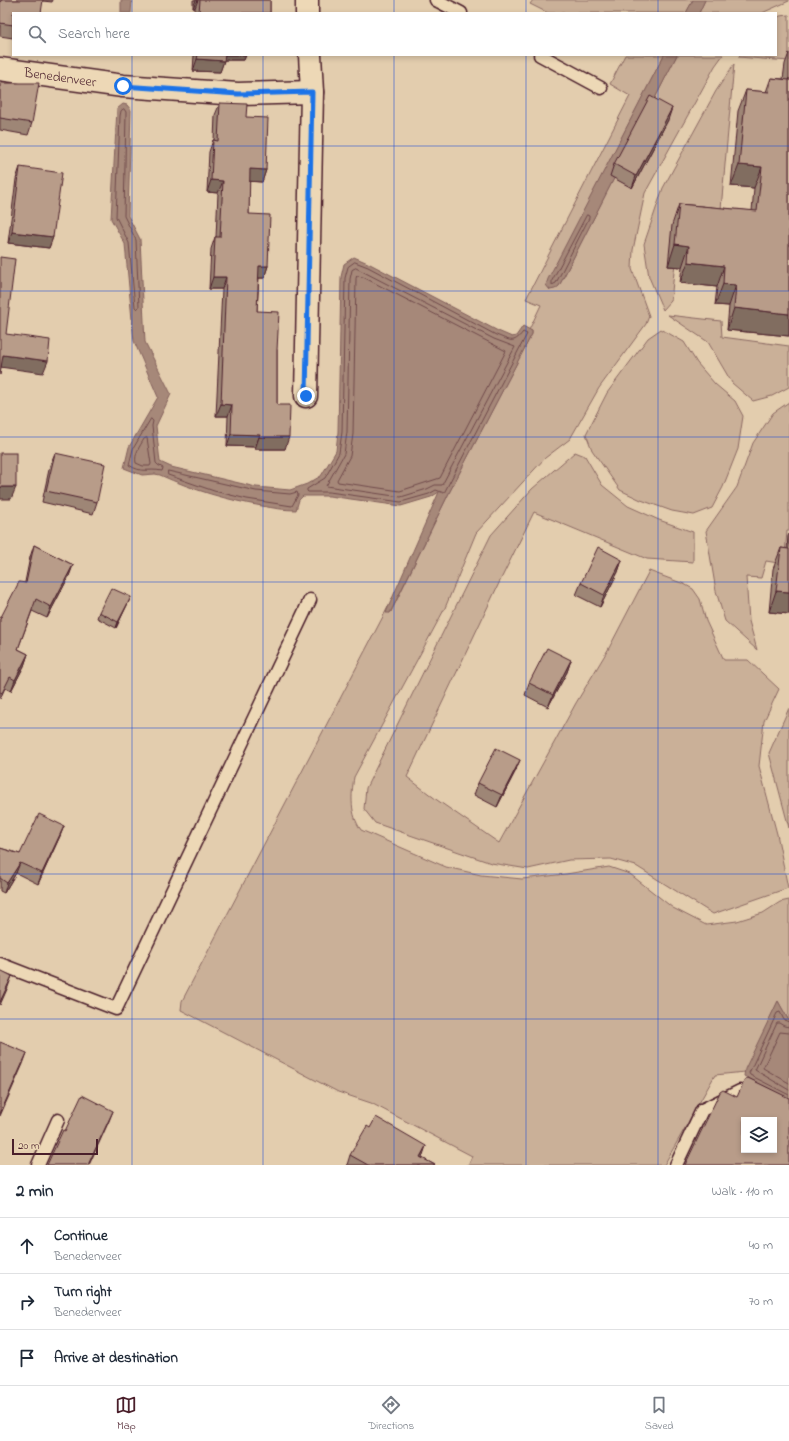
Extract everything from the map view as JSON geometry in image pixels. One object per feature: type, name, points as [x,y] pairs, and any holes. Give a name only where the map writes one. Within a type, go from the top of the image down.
[{"type":"street","points":[[307,0],[307,12]]},
{"type":"street","points":[[306,396],[312,92],[310,56]]},
{"type":"street","name":"Benedenveer","points":[[0,69],[123,86],[238,94],[312,92]]},
{"type":"lane","points":[[436,0],[459,12]]},
{"type":"lane","points":[[542,56],[601,88]]},
{"type":"lane","points":[[0,964],[116,1009],[310,600]]},
{"type":"lane","points":[[676,1165],[702,1110],[740,1091]]},
{"type":"lane","points":[[38,1165],[58,1120]]},
{"type":"shaded area","points":[[533,0],[693,0],[687,12],[546,12],[530,4]]},
{"type":"shaded area","points":[[705,0],[789,0],[764,12],[699,12]]},
{"type":"shaded area","points":[[789,15],[789,61],[738,57],[777,56],[777,18],[780,16]]},
{"type":"shaded area","points":[[624,56],[663,56],[546,285],[559,286],[676,56],[722,56],[715,66],[645,193],[633,250],[632,269],[649,316],[646,324],[599,388],[570,439],[545,458],[476,533],[445,608],[354,777],[352,791],[353,811],[357,824],[361,830],[446,867],[481,875],[522,879],[609,867],[630,874],[673,908],[706,925],[737,921],[763,913],[780,902],[789,900],[789,1021],[778,1001],[745,1072],[715,1075],[664,1165],[468,1165],[472,1156],[371,1103],[338,1092],[181,1010],[182,1001],[388,607],[387,610],[389,613],[391,612],[450,491],[532,334],[532,331],[529,330],[541,305],[526,299],[630,96],[610,84]]},
{"type":"shaded area","points":[[734,64],[720,220],[678,234],[671,301],[663,310],[649,277],[644,244],[663,188],[716,91]]},
{"type":"shaded area","points":[[668,315],[721,321],[722,337],[789,346],[789,387],[772,396],[753,401],[732,383],[708,342]]},
{"type":"shaded area","points":[[661,329],[684,342],[697,363],[715,384],[735,401],[743,416],[738,449],[723,487],[712,508],[694,515],[672,511],[641,500],[620,490],[592,450],[586,434],[607,393],[648,338]]},
{"type":"shaded area","points":[[789,402],[789,531],[787,531],[784,564],[766,561],[761,578],[746,577],[749,621],[757,650],[725,621],[716,591],[706,531],[737,487],[753,443],[773,413]]},
{"type":"shaded area","points":[[575,452],[585,456],[602,485],[628,506],[659,520],[693,532],[693,562],[647,559],[534,512],[407,777],[437,800],[499,843],[576,703],[609,648],[649,571],[684,584],[693,589],[700,599],[706,621],[724,660],[748,660],[779,689],[764,721],[759,766],[777,834],[788,888],[713,914],[636,866],[611,859],[569,860],[528,869],[491,863],[375,823],[364,809],[366,788],[491,535],[532,489]]},
{"type":"shaded area","points":[[789,708],[789,828],[769,753]]},
{"type":"water","points":[[121,0],[132,0],[131,12],[121,12]]},
{"type":"water","points":[[693,0],[705,0],[699,12],[687,12]]},
{"type":"water","points":[[663,56],[676,56],[559,286],[550,290],[546,285]]},
{"type":"water","points":[[123,104],[127,105],[131,110],[128,216],[140,239],[145,342],[171,394],[156,426],[160,462],[171,467],[256,487],[290,490],[307,484],[321,476],[336,451],[338,432],[341,277],[344,264],[354,257],[512,337],[516,336],[523,326],[532,331],[532,334],[450,491],[390,613],[386,613],[439,492],[431,497],[401,506],[329,496],[303,496],[299,500],[296,510],[287,510],[223,498],[160,475],[142,475],[124,468],[129,447],[158,397],[134,341],[125,244],[111,219],[117,109]]},
{"type":"water","points":[[778,1001],[789,1021],[789,1100],[744,1076],[745,1069]]},
{"type":"building","points":[[1,0],[43,0],[41,12],[12,12],[12,25],[0,23]]},
{"type":"building","points":[[200,0],[270,0],[270,12],[199,12]]},
{"type":"building","points":[[198,56],[225,56],[224,61],[197,59]]},
{"type":"building","points":[[771,78],[789,80],[789,314],[734,308],[736,285],[723,284],[724,266],[688,262],[689,246],[675,244],[679,204],[757,211],[762,167],[739,165],[746,90],[769,92]]},
{"type":"building","points":[[0,83],[39,83],[32,123],[0,118]]},
{"type":"building","points":[[650,96],[672,108],[636,176],[614,164]]},
{"type":"building","points":[[220,103],[247,104],[246,117],[268,118],[266,170],[250,169],[249,214],[270,215],[268,266],[259,266],[257,311],[279,312],[277,405],[290,405],[289,437],[259,437],[260,435],[231,434],[232,405],[221,404],[226,277],[213,277],[215,237],[220,237],[223,181],[211,180],[213,140],[218,141]]},
{"type":"building","points":[[20,167],[62,173],[53,237],[12,232]]},
{"type":"building","points":[[0,257],[15,259],[6,334],[50,340],[48,361],[3,355],[0,375]]},
{"type":"building","points":[[0,453],[16,453],[16,487],[0,487]]},
{"type":"building","points":[[55,453],[105,464],[97,502],[46,491]]},
{"type":"building","points":[[34,545],[73,565],[51,607],[36,599],[18,649],[28,654],[15,680],[10,677],[2,693],[0,692],[0,619],[19,582],[26,583]]},
{"type":"building","points":[[598,547],[622,560],[604,595],[581,583]]},
{"type":"building","points":[[781,548],[789,549],[789,592],[776,591]]},
{"type":"building","points":[[111,588],[131,597],[118,622],[99,612]]},
{"type":"building","points":[[547,648],[571,660],[553,695],[529,683]]},
{"type":"building","points":[[496,748],[520,760],[502,795],[478,783]]},
{"type":"building","points":[[39,814],[64,826],[42,873],[20,863],[7,883],[0,878],[0,848],[20,854]]},
{"type":"building","points":[[0,970],[12,976],[0,1002]]},
{"type":"building","points":[[0,1042],[27,1053],[0,1114]]},
{"type":"building","points":[[748,1078],[789,1098],[789,1165],[685,1165],[720,1092],[723,1090],[737,1097],[745,1079]]},
{"type":"building","points":[[82,1095],[113,1111],[88,1165],[47,1165],[63,1130],[65,1131]]},
{"type":"building","points":[[376,1117],[426,1146],[420,1157],[435,1165],[368,1165],[350,1155],[367,1126],[370,1128]]},
{"type":"route","points":[[123,86],[238,94],[312,92],[306,396]]}]
